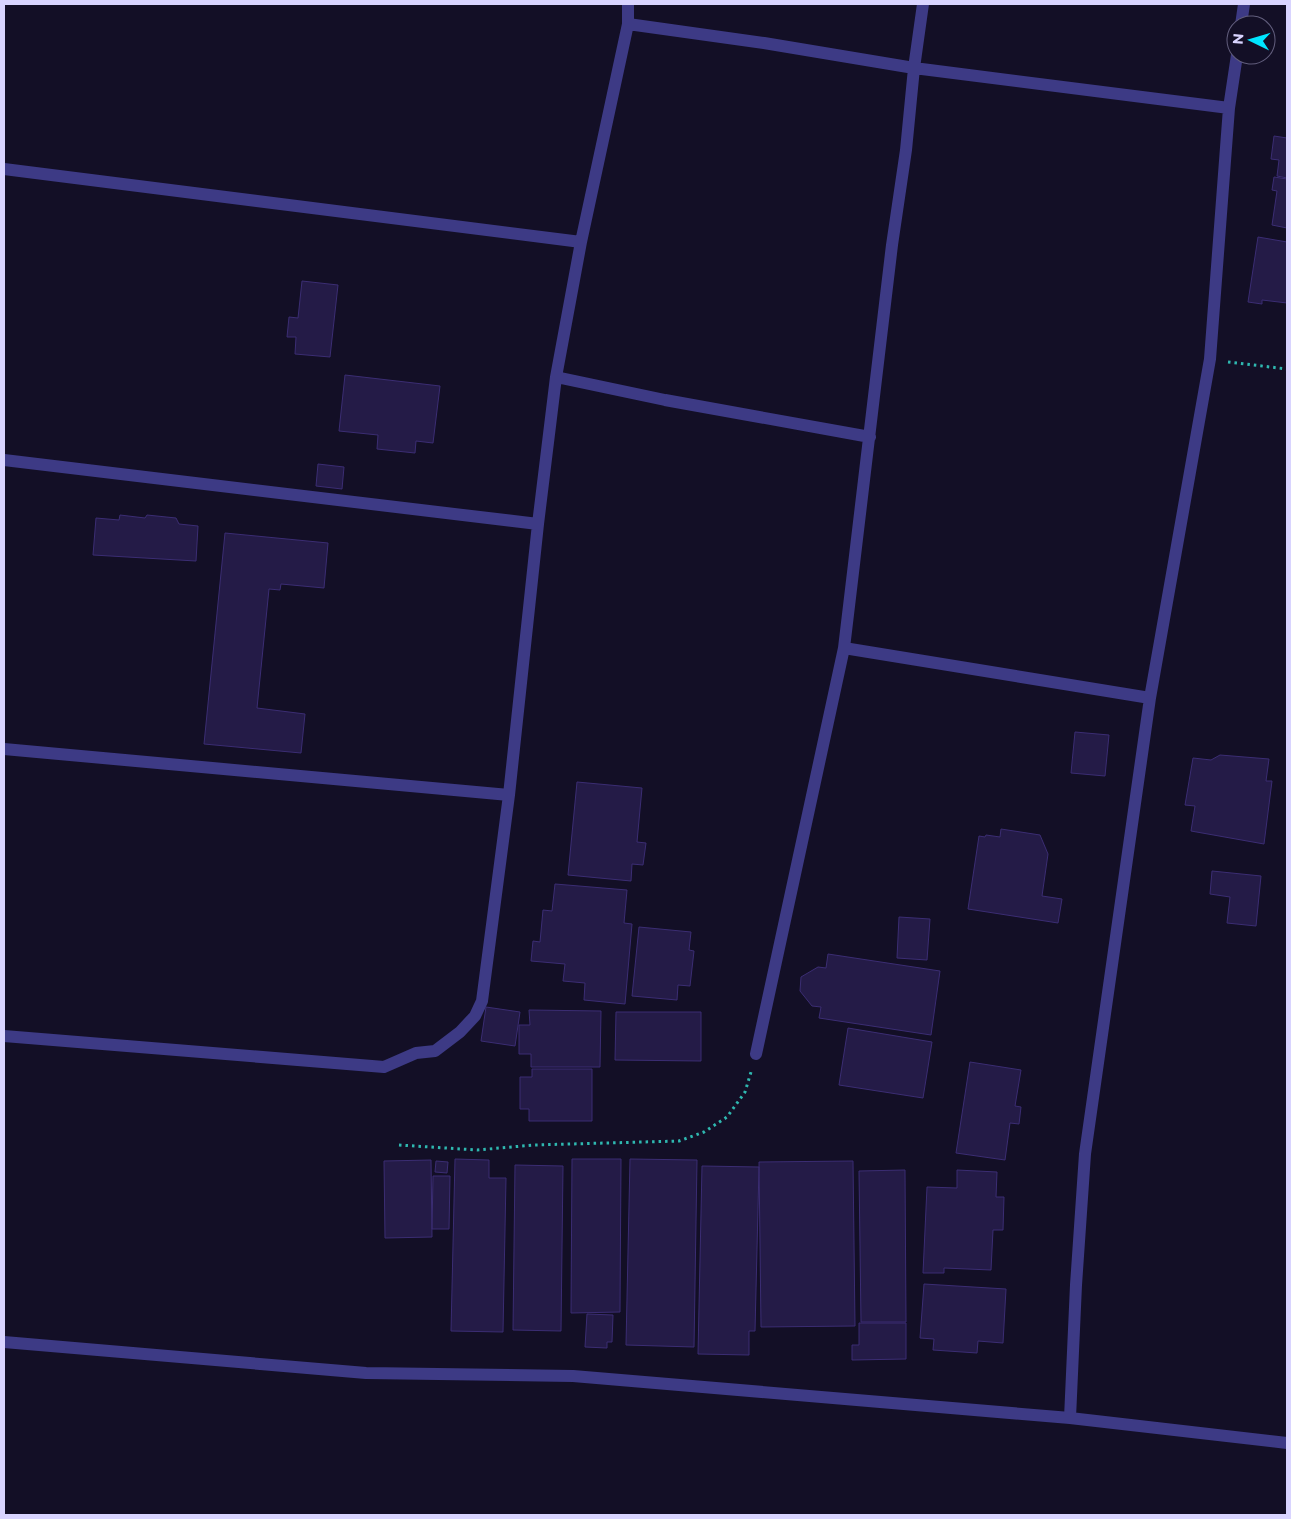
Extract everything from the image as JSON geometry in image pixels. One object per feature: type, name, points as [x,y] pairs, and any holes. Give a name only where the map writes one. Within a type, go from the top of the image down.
[{"type":"street","points":[[4,1036],[384,1067],[416,1053],[435,1051],[460,1032],[475,1016],[482,1001],[508,795],[556,376],[581,242],[628,24],[628,4]]},
{"type":"street","points":[[756,1054],[844,648],[923,4]]},
{"type":"street","points":[[628,24],[764,43],[914,68],[1229,108]]},
{"type":"street","points":[[1070,1418],[1076,1285],[1085,1154],[1150,698],[1210,359],[1229,108],[1235,65]]},
{"type":"street","points":[[4,169],[581,242]]},
{"type":"street","points":[[556,376],[665,400],[870,437]]},
{"type":"street","points":[[4,460],[538,524]]},
{"type":"street","points":[[844,648],[1150,698]]},
{"type":"street","points":[[4,749],[508,795]]},
{"type":"street","points":[[4,1342],[366,1373],[573,1376],[1070,1418],[1287,1443]]},
{"type":"path","points":[[1210,359],[1287,369]]},
{"type":"path","points":[[399,1145],[476,1150],[679,1141],[704,1132],[727,1117],[745,1092],[756,1054]]},
{"type":"building","points":[[1274,136],[1287,138],[1287,178],[1277,176],[1279,160],[1271,159]]},
{"type":"building","points":[[1274,177],[1287,179],[1287,228],[1272,225],[1277,191],[1272,190]]},
{"type":"building","points":[[1258,237],[1287,242],[1287,303],[1262,300],[1262,304],[1248,302]]},
{"type":"building","points":[[302,281],[338,285],[330,357],[295,354],[296,337],[287,337],[289,317],[298,318]]},
{"type":"building","points":[[345,375],[440,386],[433,443],[416,441],[415,453],[377,449],[378,435],[339,431]]},
{"type":"building","points":[[318,464],[344,467],[342,489],[316,486]]},
{"type":"building","points":[[120,515],[145,518],[147,515],[176,518],[179,524],[198,526],[196,561],[93,555],[96,518],[119,520]]},
{"type":"building","points":[[225,533],[328,543],[324,588],[281,584],[280,590],[269,589],[257,708],[305,714],[301,753],[204,744]]},
{"type":"building","points":[[1075,732],[1109,735],[1105,776],[1071,773]]},
{"type":"building","points":[[1220,755],[1269,759],[1266,781],[1272,781],[1264,844],[1191,831],[1195,806],[1185,805],[1193,758],[1211,760]]},
{"type":"building","points":[[577,782],[642,788],[637,842],[646,843],[643,865],[632,864],[631,881],[568,875]]},
{"type":"building","points":[[1001,829],[1040,835],[1048,854],[1042,896],[1062,899],[1058,923],[968,909],[979,836],[1000,837]]},
{"type":"building","points":[[1212,871],[1261,876],[1256,926],[1227,923],[1230,897],[1210,894]]},
{"type":"building","points":[[555,884],[627,890],[624,923],[632,924],[625,1004],[584,1000],[585,983],[563,981],[565,964],[531,961],[533,941],[540,942],[543,910],[552,911]]},
{"type":"building","points":[[899,917],[930,919],[927,960],[897,958]]},
{"type":"building","points":[[639,927],[691,932],[689,950],[694,951],[690,986],[678,985],[677,1000],[632,996]]},
{"type":"building","points":[[828,954],[940,971],[931,1035],[819,1018],[821,1007],[812,1006],[800,991],[801,977],[818,967],[826,968]]},
{"type":"building","points":[[486,1007],[520,1012],[515,1046],[481,1041]]},
{"type":"building","points":[[529,1010],[601,1011],[600,1067],[531,1067],[531,1054],[519,1054],[519,1025],[530,1025]]},
{"type":"building","points":[[616,1012],[701,1012],[701,1061],[615,1060]]},
{"type":"building","points":[[848,1028],[932,1042],[923,1098],[839,1085]]},
{"type":"building","points":[[970,1062],[1021,1070],[1015,1106],[1021,1107],[1019,1124],[1010,1123],[1005,1160],[956,1153]]},
{"type":"building","points":[[532,1069],[592,1069],[592,1121],[529,1121],[529,1109],[520,1109],[520,1077],[532,1077]]},
{"type":"building","points":[[455,1159],[489,1160],[489,1178],[506,1178],[503,1332],[451,1331]]},
{"type":"building","points":[[572,1159],[621,1159],[620,1312],[571,1313]]},
{"type":"building","points":[[630,1159],[697,1160],[694,1347],[626,1345]]},
{"type":"building","points":[[431,1160],[432,1237],[385,1238],[384,1161]]},
{"type":"building","points":[[436,1161],[448,1162],[447,1173],[435,1172]]},
{"type":"building","points":[[853,1161],[855,1326],[761,1327],[759,1162]]},
{"type":"building","points":[[515,1165],[563,1166],[561,1331],[513,1330]]},
{"type":"building","points":[[702,1166],[759,1167],[755,1331],[749,1331],[749,1355],[698,1354]]},
{"type":"building","points":[[905,1170],[906,1322],[861,1322],[859,1171]]},
{"type":"building","points":[[957,1170],[997,1172],[996,1197],[1004,1197],[1003,1230],[993,1230],[991,1270],[944,1268],[944,1273],[923,1273],[927,1187],[957,1188]]},
{"type":"building","points":[[433,1176],[450,1176],[449,1229],[432,1229]]},
{"type":"building","points":[[924,1284],[1006,1289],[1003,1343],[978,1341],[977,1353],[933,1350],[934,1339],[920,1338]]},
{"type":"building","points":[[587,1314],[613,1315],[612,1342],[607,1342],[607,1348],[585,1347]]},
{"type":"building","points":[[859,1323],[906,1323],[906,1359],[852,1360],[852,1345],[859,1345]]}]
